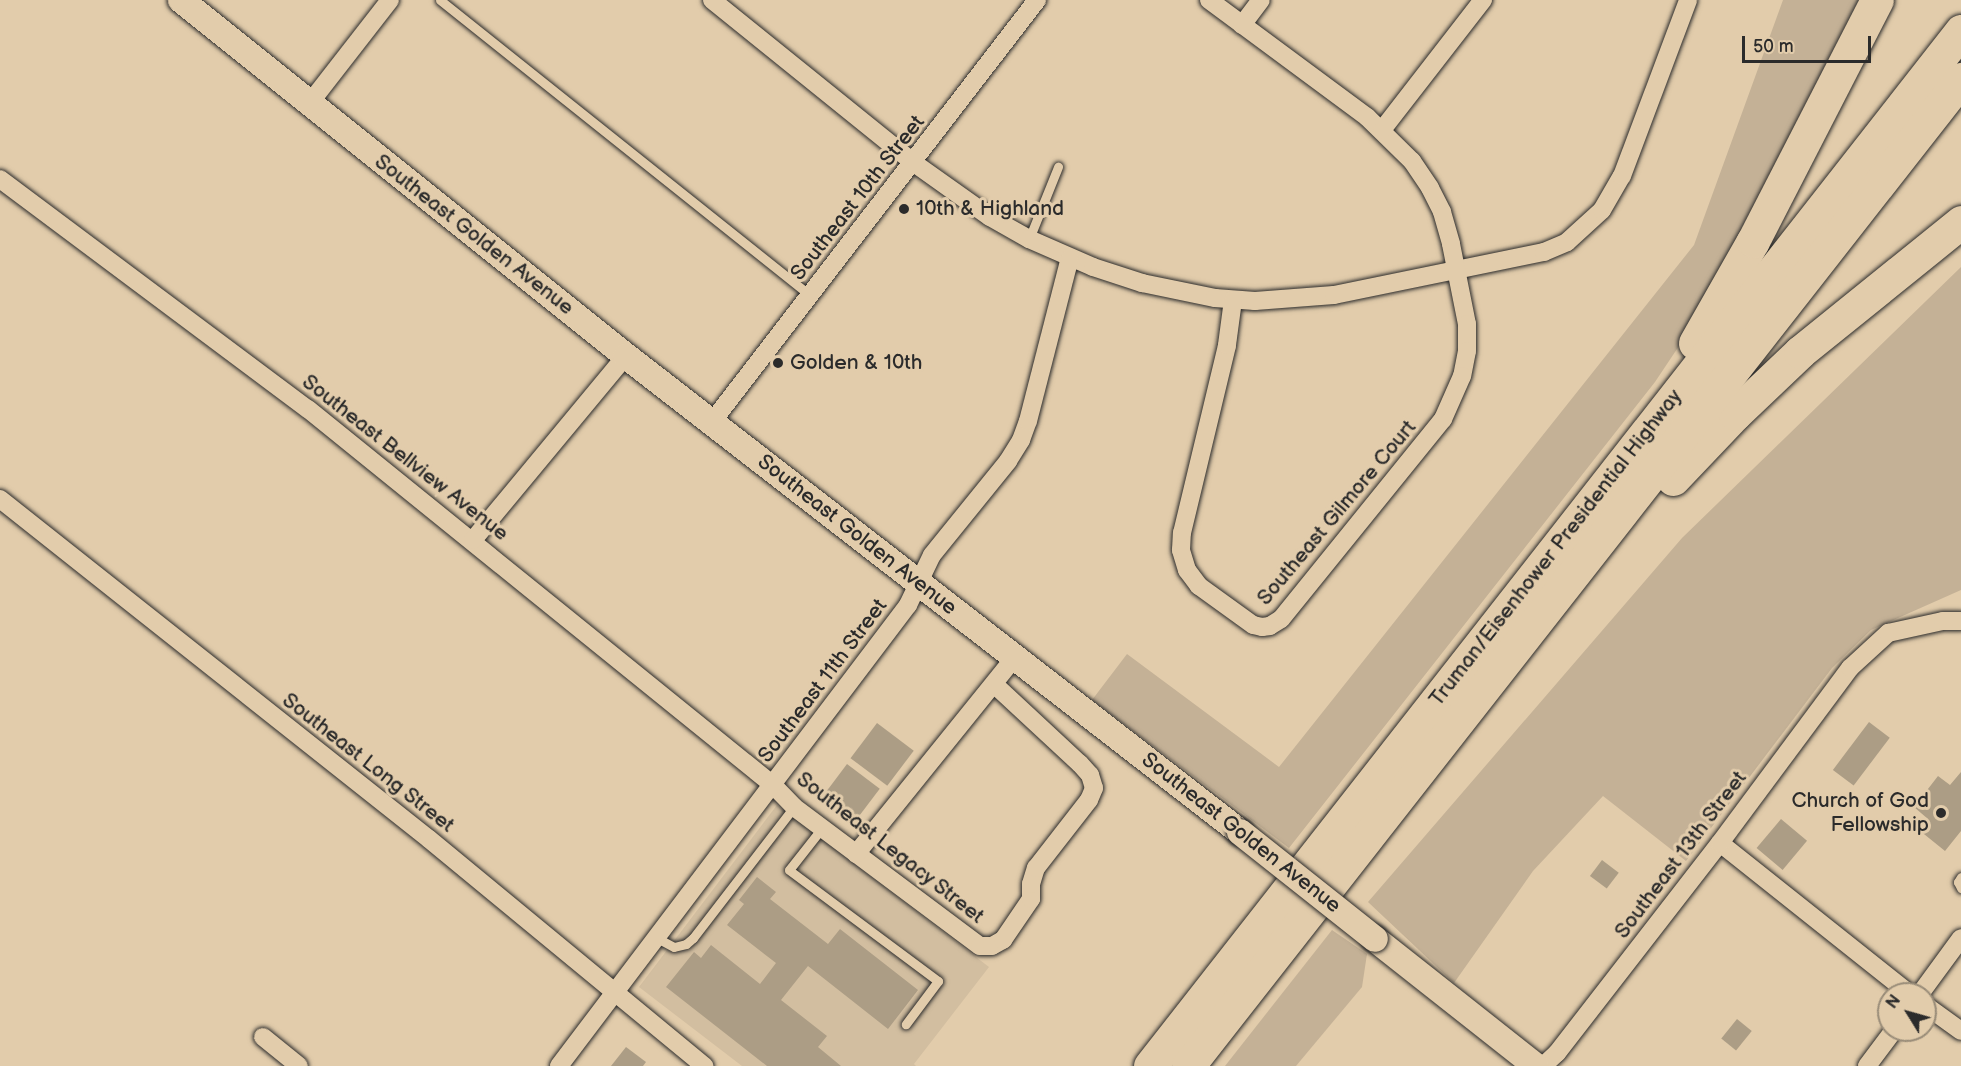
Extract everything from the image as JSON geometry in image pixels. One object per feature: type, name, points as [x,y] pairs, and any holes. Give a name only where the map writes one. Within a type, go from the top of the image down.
[{"type":"highway","points":[[1576,522],[1639,420],[1677,370],[1716,306],[1753,241],[1877,0]]},
{"type":"highway","name":"Truman/Eisenhower Presidential Highway","points":[[1150,1066],[1961,31]]},
{"type":"highway","name":"Truman/Eisenhower Presidential Highway","points":[[1188,1066],[1961,79]]},
{"type":"highway","points":[[1481,692],[1581,589],[1675,477],[1735,414],[1800,352],[1961,222]]},
{"type":"street","name":"Southeast Golden Avenue","points":[[181,0],[626,356],[1240,832],[1536,1066]]},
{"type":"street","points":[[309,104],[390,0]]},
{"type":"street","points":[[712,0],[914,163],[990,217],[1070,258],[1142,283],[1176,292],[1233,300],[1298,299],[1334,295],[1552,249],[1588,224],[1602,210],[1622,176],[1688,0]]},
{"type":"street","name":"Southeast 10th Street","points":[[712,422],[914,163],[1037,0]]},
{"type":"street","points":[[1209,0],[1382,130],[1412,161],[1430,188],[1442,212],[1456,270]]},
{"type":"street","points":[[1242,25],[1261,0]]},
{"type":"street","points":[[1382,130],[1483,0]]},
{"type":"street","name":"Southeast Bellview Avenue","points":[[0,179],[308,410],[473,540],[772,785]]},
{"type":"street","name":"Southeast 11th Street","points":[[559,1066],[908,605],[932,555],[1008,461],[1021,440],[1070,258]]},
{"type":"street","name":"Southeast Gilmore Court","points":[[1233,300],[1227,345],[1182,533],[1181,550],[1187,570],[1198,586],[1253,625],[1262,627],[1270,626],[1281,619],[1435,430],[1450,407],[1462,376],[1467,351],[1467,324],[1456,270]]},
{"type":"street","points":[[473,540],[626,356]]},
{"type":"street","name":"Southeast Long Street","points":[[0,499],[429,839],[695,1063]]},
{"type":"street","name":"Southeast 13th Street","points":[[1543,1066],[1557,1053],[1720,843],[1850,668],[1888,633],[1943,621],[1961,621]]},
{"type":"street","points":[[856,854],[1015,657]]},
{"type":"street","name":"Southeast Legacy Street","points":[[772,785],[794,807],[980,946],[992,946],[1003,940],[1030,899],[1036,868],[1089,800],[1094,788],[1090,775],[1080,764],[994,684]]},
{"type":"street","points":[[1720,843],[1895,982]]},
{"type":"street","points":[[1929,982],[1961,938]]},
{"type":"street","points":[[1937,1014],[1961,1031]]},
{"type":"street","points":[[263,1037],[299,1066]]},
{"type":"street","points":[[1868,1066],[1885,1042]]},
{"type":"lane","points":[[440,0],[810,296]]},
{"type":"lane","points":[[1029,239],[1058,167]]},
{"type":"lane","points":[[657,938],[674,947],[686,944],[693,938],[794,807]]},
{"type":"lane","points":[[822,828],[789,870],[938,981],[906,1024]]},
{"type":"lane","points":[[1961,877],[1958,882],[1961,888]]},
{"type":"shaded area","points":[[1783,0],[1863,0],[1703,310],[1655,382],[1289,848],[1092,700],[1127,654],[1279,767],[1694,245]]},
{"type":"shaded area","points":[[1961,267],[1961,590],[1871,630],[1832,668],[1686,861],[1603,796],[1533,871],[1454,983],[1368,902],[1682,538]]},
{"type":"shaded area","points":[[777,805],[989,967],[914,1064],[916,1066],[742,1066],[639,987]]},
{"type":"shaded area","points":[[1332,930],[1367,954],[1362,987],[1296,1066],[1225,1066]]},
{"type":"building","points":[[1869,722],[1890,738],[1854,786],[1833,770]]},
{"type":"building","points":[[877,723],[914,751],[887,786],[851,758]]},
{"type":"building","points":[[847,764],[880,789],[853,824],[821,799]]},
{"type":"building","name":"Church of God Fellowship","points":[[1961,772],[1961,831],[1945,851],[1919,830],[1928,819],[1914,807],[1938,776],[1950,785]]},
{"type":"building","points":[[1781,819],[1807,841],[1783,870],[1757,848]]},
{"type":"building","points":[[1602,860],[1619,873],[1607,889],[1590,876]]},
{"type":"building","points":[[757,877],[776,892],[770,899],[828,944],[840,929],[918,990],[888,1029],[808,966],[781,1000],[827,1036],[818,1047],[841,1066],[767,1066],[666,987],[694,952],[701,958],[711,945],[760,984],[776,963],[727,925],[744,904],[739,900]]},
{"type":"building","points":[[1737,1019],[1752,1031],[1736,1050],[1721,1038]]},
{"type":"building","points":[[626,1047],[646,1062],[643,1066],[611,1066]]},
{"type":"place","name":"10th & Highland","points":[[904,209]]},
{"type":"place","name":"Golden & 10th","points":[[778,363]]},
{"type":"place","name":"Church of God Fellowship","points":[[1941,813]]}]
